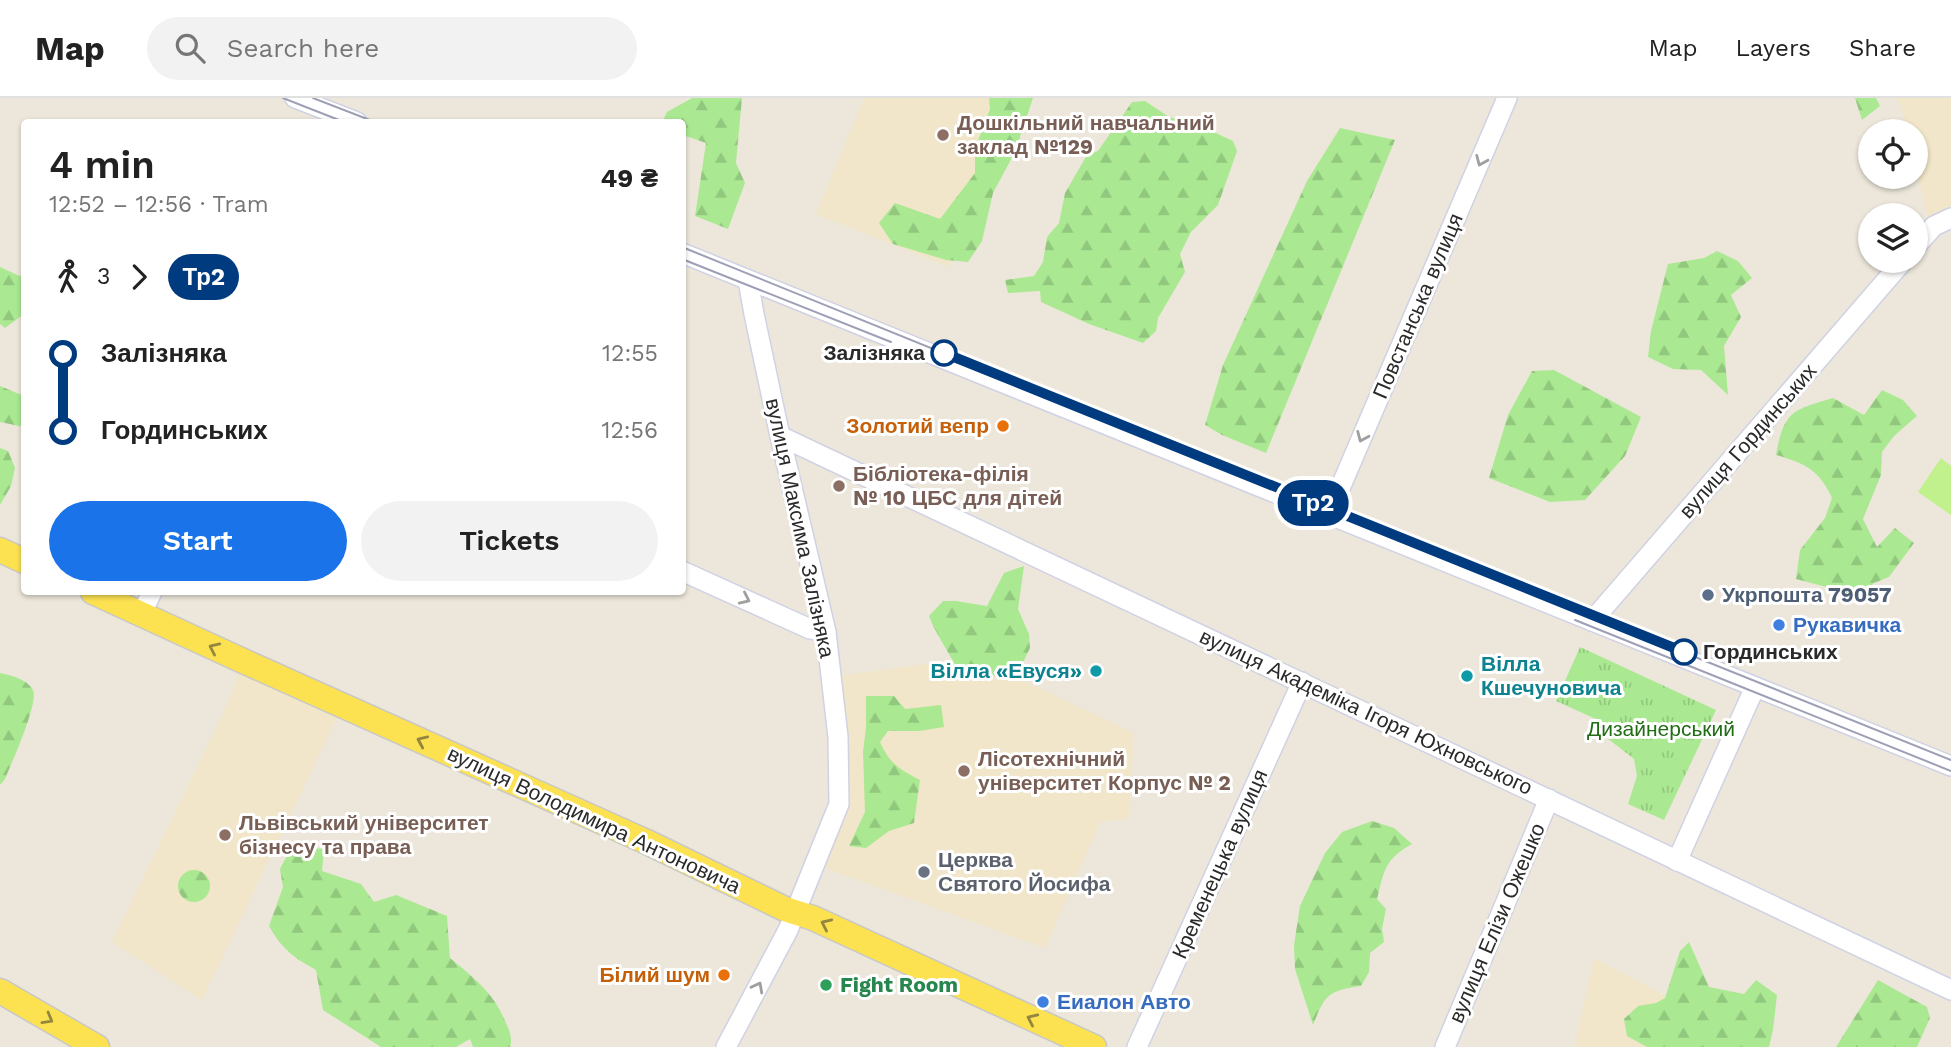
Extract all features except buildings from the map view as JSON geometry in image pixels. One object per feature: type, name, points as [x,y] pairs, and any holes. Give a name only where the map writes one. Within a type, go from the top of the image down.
[{"type":"main road","points":[[0,550],[21,560]]},
{"type":"main road","name":"вулиця Володимира Антоновича","points":[[109,595],[147,602],[253,666],[647,842],[795,913],[813,918],[1094,1047]]},
{"type":"main road","points":[[0,991],[97,1047]]},
{"type":"street","points":[[295,98],[346,119]]},
{"type":"street","name":"Повстанська вулиця","points":[[1329,514],[1507,98]]},
{"type":"street","points":[[1928,233],[1934,226],[1951,218]]},
{"type":"street","points":[[686,255],[1951,766]]},
{"type":"street","name":"вулиця Гординських","points":[[1591,621],[1893,273]]},
{"type":"street","name":"вулиця Максима Залізняка","points":[[726,1047],[795,913],[839,804],[838,737],[826,632],[780,436],[748,279]]},
{"type":"street","name":"вулиця Академіка Ігоря Юхновського","points":[[780,436],[1951,990]]},
{"type":"street","points":[[686,572],[810,629],[826,632]]},
{"type":"street","name":"Кременецька вулиця","points":[[1137,1047],[1302,682]]},
{"type":"street","points":[[1677,861],[1755,687]]},
{"type":"street","name":"вулиця Елізи Ожешко","points":[[1445,1047],[1549,799]]},
{"type":"shaded area","points":[[864,98],[1018,98],[949,267],[816,214]]},
{"type":"shaded area","points":[[1894,98],[1951,98],[1951,205],[1928,218],[1928,203],[1924,203],[1921,189],[1928,189],[1928,119],[1904,119],[1900,103]]},
{"type":"shaded area","points":[[974,657],[1134,733],[1129,819],[1100,822],[1045,948],[825,868],[848,803],[840,676]]},
{"type":"shaded area","points":[[241,669],[339,713],[202,1000],[112,942],[226,707]]},
{"type":"shaded area","points":[[1594,958],[1763,1047],[1574,1047]]},
{"type":"green space","points":[[692,98],[742,98],[736,163],[745,183],[728,229],[695,216],[706,143],[686,136],[686,119],[664,119],[667,112]]},
{"type":"green space","points":[[989,98],[1033,98],[1015,152],[993,193],[982,241],[968,262],[946,260],[893,244],[879,223],[895,203],[940,219],[975,173],[975,148],[990,109]]},
{"type":"green space","points":[[1855,98],[1876,98],[1880,106],[1862,119]]},
{"type":"green space","points":[[1145,101],[1169,117],[1203,127],[1233,141],[1237,151],[1218,205],[1191,232],[1180,254],[1185,272],[1158,318],[1156,331],[1143,343],[1089,324],[1041,302],[1040,291],[1008,293],[1005,280],[1034,276],[1043,262],[1047,237],[1059,223],[1065,193],[1087,155],[1098,151],[1132,102]]},
{"type":"green space","points":[[1340,128],[1395,140],[1266,453],[1205,425],[1223,365],[1307,181]]},
{"type":"green space","points":[[1717,251],[1738,261],[1752,278],[1731,295],[1741,317],[1724,346],[1728,395],[1701,370],[1673,369],[1648,357],[1651,331],[1668,264],[1704,258]]},
{"type":"green space","points":[[0,267],[21,277],[21,316],[5,328],[0,324]]},
{"type":"green space","points":[[1554,370],[1641,417],[1625,456],[1585,500],[1550,502],[1489,478],[1508,415],[1532,371]]},
{"type":"green space","points":[[0,386],[21,395],[21,426],[0,422]]},
{"type":"green space","points":[[1882,390],[1903,400],[1917,416],[1894,436],[1882,452],[1881,475],[1863,519],[1877,547],[1895,528],[1914,543],[1889,577],[1874,583],[1858,599],[1834,589],[1796,579],[1800,550],[1825,518],[1832,498],[1822,480],[1810,469],[1776,455],[1783,429],[1792,414],[1833,398],[1864,415]]},
{"type":"green space","points":[[0,448],[8,451],[15,468],[11,486],[0,505]]},
{"type":"green space","points":[[1941,458],[1951,466],[1951,515],[1918,492]]},
{"type":"green space","points":[[1024,566],[1018,609],[1029,634],[1030,648],[1016,677],[985,675],[957,669],[929,616],[943,601],[987,606],[1004,573]]},
{"type":"green space","name":"Дизайнерський","points":[[1580,647],[1716,710],[1664,820],[1628,804],[1637,776],[1634,759],[1607,738],[1609,725],[1556,701]]},
{"type":"green space","points":[[0,673],[27,683],[33,690],[34,697],[24,734],[0,785]]},
{"type":"green space","points":[[866,696],[894,696],[905,709],[941,705],[944,727],[919,731],[888,731],[880,742],[896,765],[920,780],[914,823],[889,831],[866,848],[849,846],[865,812],[863,752]]},
{"type":"green space","points":[[1372,821],[1394,828],[1412,844],[1391,860],[1382,880],[1377,899],[1386,909],[1382,929],[1384,942],[1370,953],[1369,972],[1361,986],[1341,990],[1329,996],[1313,1025],[1295,969],[1294,945],[1300,906],[1325,853],[1342,832]]},
{"type":"green space","points":[[292,846],[324,849],[322,871],[361,884],[374,902],[396,895],[447,916],[450,958],[482,986],[495,1002],[509,1030],[510,1047],[473,1047],[470,1039],[456,1047],[381,1047],[323,1010],[316,970],[289,952],[269,926],[283,887],[280,869]]},
{"type":"green space","points":[[194,870],[205,875],[210,886],[205,897],[194,902],[183,897],[178,886],[183,875]]},
{"type":"green space","points":[[1689,942],[1709,987],[1744,994],[1756,980],[1777,995],[1769,1047],[1647,1047],[1627,1036],[1624,1019],[1638,1006],[1656,1003],[1665,998],[1680,951]]},
{"type":"green space","points":[[1878,980],[1927,1007],[1930,1018],[1917,1047],[1836,1047]]},
{"type":"tram line","points":[[283,98],[336,119]]},
{"type":"tram line","points":[[313,98],[367,119]]},
{"type":"tram line","points":[[686,249],[1951,760]]},
{"type":"tram line","points":[[686,261],[891,342]]},
{"type":"tram line","name":"Тр2","points":[[944,353],[1684,652]]},
{"type":"tram line","points":[[1575,620],[1951,771]]},
{"type":"place","name":"Дошкільний навчальний заклад №129","points":[[943,135]]},
{"type":"place","name":"Залізняка","points":[[944,353]]},
{"type":"place","name":"Золотий вепр","points":[[1003,426]]},
{"type":"place","name":"Бібліотека-філія № 10 ЦБС для дітей","points":[[839,486]]},
{"type":"place","name":"Укрпошта 79057","points":[[1708,595]]},
{"type":"place","name":"Рукавичка","points":[[1779,625]]},
{"type":"place","name":"Гординських","points":[[1684,652]]},
{"type":"place","name":"Вілла «Евуся»","points":[[1096,671]]},
{"type":"place","name":"Вілла Кшечуновича","points":[[1467,676]]},
{"type":"place","name":"Лісотехнічний університет Корпус № 2","points":[[964,771]]},
{"type":"place","name":"Львівський університет бізнесу та права","points":[[225,835]]},
{"type":"place","name":"Церква Святого Йосифа","points":[[924,872]]},
{"type":"place","name":"Білий шум","points":[[724,975]]},
{"type":"place","name":"Fight Room","points":[[826,985]]},
{"type":"place","name":"Еиалон Авто","points":[[1043,1002]]}]
